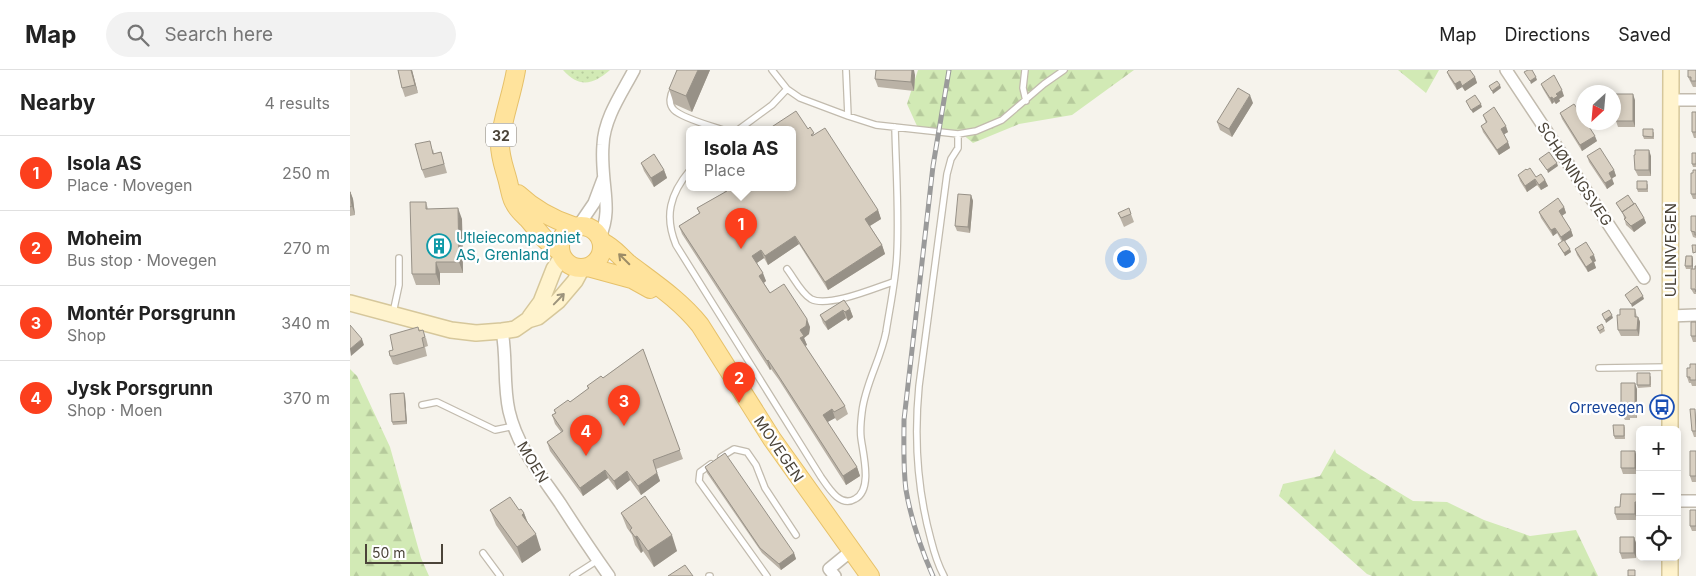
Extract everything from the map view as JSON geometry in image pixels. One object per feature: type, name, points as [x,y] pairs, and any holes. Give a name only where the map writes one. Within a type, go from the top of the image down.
[{"type":"main road","name":"ULLINVEGEN","points":[[1670,426],[1671,70]]},
{"type":"main road","name":"32","points":[[514,75],[500,144],[501,158],[509,185],[510,196],[547,243],[561,254],[570,266],[585,268]]},
{"type":"main road","name":"32","points":[[509,185],[534,209],[548,217],[576,226],[591,228],[601,240]]},
{"type":"main road","points":[[528,320],[541,302],[561,254],[560,239],[568,229],[576,226]]},
{"type":"main road","points":[[350,303],[450,330],[476,334],[515,329],[528,320],[538,318],[558,301],[585,268],[598,260],[601,255],[601,240]]},
{"type":"main road","name":"MOVEGEN","points":[[601,240],[614,248],[627,262],[658,284],[691,313],[700,324],[772,439],[870,576]]},
{"type":"main road","name":"MOVEGEN","points":[[585,268],[632,279],[673,299]]},
{"type":"street","points":[[601,240],[607,216],[603,178],[605,131],[634,70]]},
{"type":"street","name":"SCHØNINGSVEG","points":[[1506,70],[1644,278]]},
{"type":"street","points":[[1671,100],[1696,100]]},
{"type":"street","points":[[576,226],[594,203],[603,178]]},
{"type":"street","points":[[1670,316],[1696,315]]},
{"type":"street","name":"MOEN","points":[[502,331],[506,388],[509,410],[514,426],[525,451],[537,470],[609,576]]},
{"type":"street","points":[[1681,501],[1696,501]]},
{"type":"street","points":[[835,576],[829,568],[852,552]]},
{"type":"lane","points":[[772,70],[787,89],[800,98],[848,116],[876,125],[958,134],[976,131],[1002,120],[1044,84],[1064,70]]},
{"type":"lane","points":[[846,70],[848,116]]},
{"type":"lane","points":[[1025,70],[1023,88],[1026,101]]},
{"type":"lane","points":[[675,85],[670,101],[673,110],[681,115],[711,126]]},
{"type":"lane","points":[[743,126],[772,105],[787,89]]},
{"type":"lane","points":[[686,176],[678,187],[669,209],[670,231],[676,245],[816,470],[833,495],[842,500],[849,501],[862,494],[864,486],[866,472],[861,436],[861,413],[864,396],[886,334],[897,254],[895,127]]},
{"type":"lane","points":[[944,576],[940,569],[926,523],[917,459],[916,416],[946,174],[951,158],[958,148],[958,134]]},
{"type":"lane","points":[[392,315],[398,292],[399,258]]},
{"type":"lane","points":[[787,269],[804,292],[810,298],[818,301],[837,299],[893,282]]},
{"type":"lane","points":[[1599,368],[1670,367]]},
{"type":"lane","points":[[422,405],[437,402],[494,430],[514,426]]},
{"type":"lane","points":[[767,576],[698,481],[700,472],[734,449],[747,452],[756,465],[765,488],[796,535]]},
{"type":"lane","points":[[483,553],[500,576]]},
{"type":"lane","points":[[573,576],[598,560]]},
{"type":"green space","points":[[563,70],[610,70],[598,79],[580,82]]},
{"type":"green space","points":[[918,70],[1134,70],[1072,115],[1019,124],[973,143],[961,133],[917,126],[907,104]]},
{"type":"green space","points":[[1398,70],[1439,70],[1426,93]]},
{"type":"green space","points":[[350,369],[357,376],[390,447],[421,558],[429,576],[350,576]]},
{"type":"green space","points":[[1335,449],[1336,453],[1413,501],[1447,502],[1484,520],[1530,536],[1576,530],[1598,576],[1372,576],[1367,574],[1279,496],[1283,484],[1320,476]]},
{"type":"building","points":[[398,70],[411,70],[415,85],[402,88]]},
{"type":"building","points":[[677,70],[698,70],[686,96],[669,89]]},
{"type":"building","points":[[876,70],[912,70],[911,82],[875,79]]},
{"type":"building","points":[[1449,70],[1470,70],[1475,77],[1462,86],[1460,81],[1455,84],[1447,72]]},
{"type":"building","points":[[1532,70],[1536,77],[1530,81],[1524,72]]},
{"type":"building","points":[[1688,70],[1696,70],[1696,81],[1691,81],[1691,77],[1688,77]]},
{"type":"building","points":[[1554,75],[1562,90],[1553,99],[1552,97],[1550,98],[1541,84]]},
{"type":"building","points":[[1497,81],[1500,85],[1492,91],[1489,86]]},
{"type":"building","points":[[1238,88],[1250,95],[1229,129],[1217,122]]},
{"type":"building","points":[[1621,94],[1633,94],[1633,121],[1621,121]]},
{"type":"building","points":[[1475,95],[1481,104],[1471,110],[1466,101]]},
{"type":"building","points":[[1574,104],[1576,107],[1576,130],[1591,130],[1595,136],[1580,145],[1560,113]]},
{"type":"building","points":[[1494,107],[1506,126],[1501,129],[1508,142],[1497,150],[1481,126],[1487,122],[1483,115]]},
{"type":"building","points":[[796,111],[808,129],[810,127],[814,133],[812,136],[825,128],[878,210],[865,219],[882,245],[825,282],[795,236],[765,256],[761,250],[752,256],[763,273],[759,276],[770,293],[784,284],[807,319],[806,326],[800,330],[804,336],[800,338],[845,406],[834,412],[832,409],[823,415],[857,467],[843,476],[679,226],[700,213],[697,208],[727,191],[796,191],[796,126],[773,126]]},
{"type":"building","points":[[1692,112],[1696,112],[1696,132],[1692,132]]},
{"type":"building","points":[[1643,129],[1653,129],[1653,137],[1643,136]]},
{"type":"building","points":[[430,141],[433,154],[441,152],[444,164],[422,170],[415,144]]},
{"type":"building","points":[[1600,148],[1614,170],[1609,173],[1612,179],[1605,183],[1587,156]]},
{"type":"building","points":[[1635,150],[1649,150],[1649,170],[1635,170]]},
{"type":"building","points":[[1549,152],[1557,163],[1547,170],[1539,159]]},
{"type":"building","points":[[1692,153],[1696,153],[1696,164],[1692,164]]},
{"type":"building","points":[[654,154],[664,170],[651,178],[641,163]]},
{"type":"building","points":[[1530,168],[1536,177],[1541,174],[1545,180],[1539,185],[1535,179],[1525,186],[1518,175]]},
{"type":"building","points":[[1693,170],[1696,170],[1696,194],[1691,194],[1691,173],[1693,173]]},
{"type":"building","points":[[1637,181],[1647,181],[1647,189],[1637,189]]},
{"type":"building","points":[[958,194],[971,195],[968,227],[955,226]]},
{"type":"building","points":[[1628,195],[1634,204],[1622,212],[1616,203]]},
{"type":"building","points":[[1558,198],[1564,207],[1559,211],[1571,230],[1561,237],[1555,228],[1551,230],[1539,212]]},
{"type":"building","name":"Utleiecompagniet AS, Grenland","points":[[410,202],[426,202],[426,209],[458,208],[459,262],[436,262],[436,274],[412,274]]},
{"type":"building","points":[[1635,203],[1644,218],[1631,226],[1624,219],[1626,218],[1622,212]]},
{"type":"building","points":[[1129,208],[1131,214],[1121,218],[1118,213]]},
{"type":"building","points":[[1691,216],[1696,216],[1696,235],[1695,232],[1691,231]]},
{"type":"building","points":[[1564,240],[1570,249],[1564,253],[1558,244]]},
{"type":"building","points":[[1586,242],[1594,255],[1590,257],[1593,262],[1586,267],[1575,249]]},
{"type":"building","points":[[1692,245],[1696,245],[1696,252],[1693,253]]},
{"type":"building","points":[[1686,256],[1692,256],[1692,266],[1685,266]]},
{"type":"building","points":[[1695,266],[1696,292],[1695,289],[1691,289],[1691,269],[1695,269]]},
{"type":"building","points":[[1637,286],[1643,296],[1631,304],[1625,295]]},
{"type":"building","points":[[844,300],[850,309],[845,312],[843,310],[825,322],[820,315]]},
{"type":"building","points":[[1620,309],[1635,309],[1635,317],[1638,317],[1637,330],[1618,330],[1617,315],[1620,315]]},
{"type":"building","points":[[1609,310],[1612,315],[1605,320],[1602,314]]},
{"type":"building","points":[[1691,322],[1696,322],[1696,336],[1691,336]]},
{"type":"building","points":[[1602,324],[1604,328],[1599,331],[1597,327]]},
{"type":"building","points":[[350,325],[362,339],[350,349]]},
{"type":"building","points":[[418,327],[419,331],[423,330],[425,337],[422,338],[424,347],[390,356],[389,351],[393,350],[390,335]]},
{"type":"building","points":[[643,349],[680,450],[653,460],[657,473],[638,486],[627,471],[614,481],[605,470],[580,488],[547,442],[563,431],[552,415],[556,413],[554,410],[568,400],[570,402],[589,388],[587,386],[601,376],[603,378]]},
{"type":"building","points":[[1690,364],[1696,364],[1696,380],[1690,380],[1690,377],[1687,377],[1687,368],[1690,368]]},
{"type":"building","points":[[1637,373],[1650,373],[1650,385],[1637,385]]},
{"type":"building","points":[[1621,383],[1635,383],[1635,412],[1623,415],[1623,412],[1621,412]]},
{"type":"building","points":[[404,393],[406,421],[392,422],[390,394]]},
{"type":"building","points":[[1690,409],[1695,409],[1696,431],[1692,431]]},
{"type":"building","points":[[1613,425],[1624,425],[1624,436],[1614,436]]},
{"type":"building","points":[[1621,451],[1635,451],[1635,468],[1621,468]]},
{"type":"building","points":[[1690,451],[1696,451],[1696,476],[1690,476]]},
{"type":"building","points":[[725,453],[794,553],[779,564],[760,548],[705,467]]},
{"type":"building","points":[[1621,494],[1636,494],[1635,514],[1615,514],[1615,507],[1620,507]]},
{"type":"building","points":[[645,496],[672,535],[648,551],[630,530],[632,528],[621,513]]},
{"type":"building","points":[[510,497],[519,510],[521,509],[524,513],[522,515],[536,534],[517,547],[490,510]]},
{"type":"building","points":[[1690,510],[1696,510],[1696,526],[1690,526]]},
{"type":"building","points":[[1620,537],[1634,537],[1634,553],[1620,553]]},
{"type":"building","points":[[685,565],[693,576],[668,576]]},
{"type":"building","points":[[1628,570],[1635,570],[1635,576],[1628,576]]},
{"type":"railway","points":[[933,576],[917,534],[906,490],[904,420],[933,166],[949,70]]},
{"type":"place","name":"Utleiecompagniet AS, Grenland","points":[[439,246]]},
{"type":"place","name":"Isola AS","points":[[741,249]]},
{"type":"place","name":"Moheim","points":[[739,403]]},
{"type":"place","name":"Orrevegen","points":[[1662,407]]},
{"type":"place","name":"Montér Porsgrunn","points":[[624,426]]},
{"type":"place","name":"Jysk Porsgrunn","points":[[586,456]]}]
